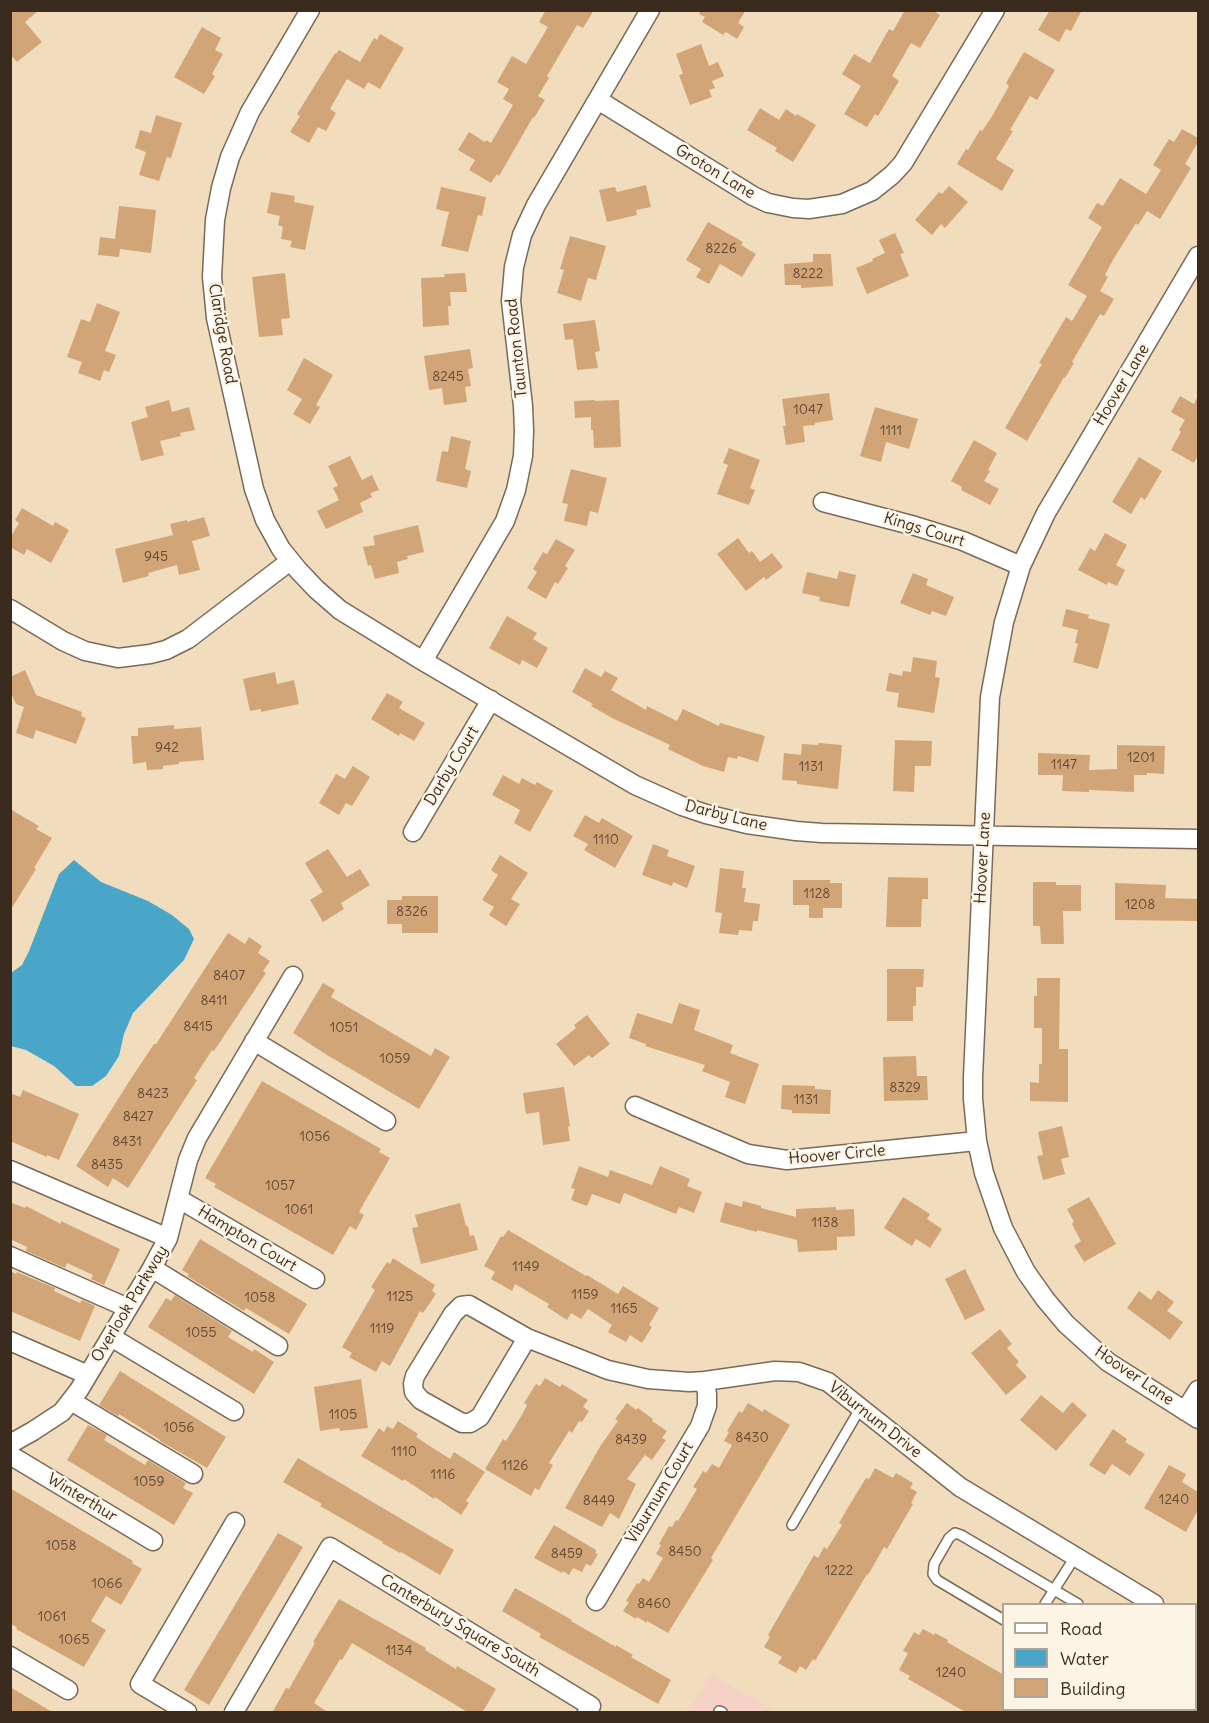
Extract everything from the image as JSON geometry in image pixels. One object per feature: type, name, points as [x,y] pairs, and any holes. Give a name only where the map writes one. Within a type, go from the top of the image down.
[{"type":"street","name":"Claridge Road","points":[[290,561],[266,520],[254,489],[216,318],[212,252],[218,204],[236,142],[250,112],[310,10]]},
{"type":"street","name":"Taunton Road","points":[[423,661],[505,521],[514,497],[523,456],[524,414],[511,301],[515,259],[522,235],[532,213],[650,10]]},
{"type":"street","name":"Groton Lane","points":[[598,100],[760,199],[793,208],[809,209],[842,204],[857,199],[879,186],[903,163],[995,10]]},
{"type":"street","name":"Hoover Lane","points":[[1192,1415],[1108,1362],[1077,1336],[1045,1299],[1026,1272],[1003,1228],[984,1173],[977,1141],[973,1077],[991,688],[1004,622],[1021,566],[1038,528],[1198,256]]},
{"type":"street","name":"Kings Court","points":[[823,502],[963,541],[1021,566]]},
{"type":"street","points":[[10,609],[63,641],[86,651],[118,657],[150,654],[166,650],[188,639],[290,561]]},
{"type":"street","name":"Darby Lane","points":[[290,561],[340,610],[423,661],[635,785],[706,814],[747,824],[796,831],[1198,839]]},
{"type":"street","name":"Darby Court","points":[[412,832],[491,700]]},
{"type":"street","name":"Overlook Parkway","points":[[10,1444],[62,1412],[111,1337],[168,1238],[194,1144],[293,976]]},
{"type":"street","points":[[254,1041],[386,1121]]},
{"type":"street","name":"Hoover Circle","points":[[635,1106],[748,1154],[787,1160],[977,1141]]},
{"type":"street","points":[[10,1170],[168,1238]]},
{"type":"street","name":"Hampton Court","points":[[179,1199],[315,1279]]},
{"type":"street","points":[[10,1256],[128,1308]]},
{"type":"street","points":[[152,1268],[278,1346]]},
{"type":"street","name":"Viburnum Drive","points":[[527,1338],[481,1415],[473,1422],[457,1422],[421,1400],[414,1392],[415,1376],[453,1314],[461,1306],[469,1305],[527,1338],[616,1372],[648,1379],[705,1381],[767,1371],[799,1372],[828,1382],[960,1487],[1151,1603]]},
{"type":"street","points":[[111,1337],[234,1411]]},
{"type":"street","points":[[10,1341],[88,1375]]},
{"type":"street","name":"Viburnum Court","points":[[596,1601],[700,1426],[707,1406],[705,1381]]},
{"type":"street","points":[[1192,1415],[1198,1389]]},
{"type":"street","points":[[71,1401],[193,1474]]},
{"type":"street","name":"Winterthur","points":[[10,1455],[153,1541]]},
{"type":"street","points":[[187,1713],[140,1684],[235,1522]]},
{"type":"street","name":"Canterbury Square South","points":[[234,1713],[330,1547],[589,1709]]},
{"type":"street","points":[[10,1656],[68,1690]]},
{"type":"lane","points":[[792,1526],[861,1407]]},
{"type":"lane","points":[[1002,1619],[937,1580],[933,1574],[934,1564],[949,1538],[955,1533],[1075,1603]]},
{"type":"lane","points":[[1047,1603],[1075,1557]]},
{"type":"shaded area","points":[[711,1674],[776,1712],[688,1712]]},
{"type":"water","points":[[74,860],[101,882],[148,901],[172,915],[189,929],[194,939],[184,960],[133,1013],[124,1034],[119,1056],[106,1076],[92,1086],[76,1086],[54,1066],[26,1050],[11,1046],[11,973],[22,965],[29,951],[59,874]]},
{"type":"building","points":[[10,10],[39,10],[25,22],[42,42],[17,62],[10,54]]},
{"type":"building","points":[[546,10],[594,10],[583,28],[577,25],[538,96],[545,100],[499,176],[497,174],[491,183],[469,170],[475,160],[458,150],[469,132],[491,143],[513,105],[503,99],[509,89],[497,82],[512,56],[526,64],[548,27],[539,22]]},
{"type":"building","points":[[701,10],[746,10],[738,23],[744,27],[737,39],[726,32],[723,35],[702,22],[705,17],[699,14]]},
{"type":"building","points":[[905,10],[932,10],[940,15],[920,48],[911,43],[892,76],[899,81],[878,116],[875,114],[867,127],[844,114],[861,86],[842,74],[854,54],[870,63],[889,29],[893,31]]},
{"type":"building","points":[[1050,10],[1082,10],[1071,31],[1066,29],[1059,42],[1038,30]]},
{"type":"building","points":[[202,27],[221,38],[215,50],[223,54],[212,74],[215,76],[204,94],[174,77]]},
{"type":"building","points":[[380,34],[404,48],[380,89],[368,82],[364,89],[347,79],[330,109],[336,113],[326,131],[318,127],[309,143],[290,132],[300,116],[297,114],[335,53],[339,50],[360,62],[374,38],[377,40]]},
{"type":"building","points":[[701,44],[709,66],[718,62],[724,76],[712,81],[715,88],[709,90],[712,97],[690,105],[679,75],[683,74],[676,54]]},
{"type":"building","points":[[1024,52],[1055,70],[1037,100],[1030,96],[996,159],[1014,170],[1002,191],[957,164],[991,118],[1009,86],[1006,83]]},
{"type":"building","points":[[760,108],[779,120],[786,109],[816,125],[793,162],[775,151],[777,148],[747,130]]},
{"type":"building","points":[[156,115],[182,123],[171,158],[167,157],[159,181],[139,175],[146,152],[135,148],[140,130],[151,133]]},
{"type":"building","points":[[1182,129],[1198,138],[1185,164],[1191,168],[1160,219],[1147,211],[1138,225],[1136,223],[1114,258],[1105,275],[1108,277],[1100,291],[1114,299],[1104,316],[1100,314],[1072,362],[1074,363],[1027,441],[1005,428],[1066,317],[1072,321],[1087,296],[1068,285],[1102,227],[1088,218],[1097,203],[1103,206],[1120,178],[1146,194],[1161,170],[1153,165],[1169,139],[1174,142]]},
{"type":"building","points":[[646,185],[651,207],[636,210],[637,215],[607,222],[599,190],[615,187],[617,192]]},
{"type":"building","points":[[949,186],[968,202],[945,228],[941,224],[932,235],[915,220],[939,192],[942,194]]},
{"type":"building","points":[[441,187],[486,197],[482,216],[478,215],[468,252],[441,246],[449,212],[436,209]]},
{"type":"building","points":[[271,192],[295,196],[294,202],[314,206],[305,250],[290,247],[292,241],[281,239],[283,227],[278,225],[280,216],[267,213]]},
{"type":"building","points":[[119,206],[156,210],[151,253],[120,249],[119,257],[98,255],[100,237],[115,239]]},
{"type":"building","points":[[708,222],[743,242],[741,245],[756,254],[742,277],[720,264],[709,284],[696,277],[701,269],[686,260]]},
{"type":"building","points":[[895,233],[904,253],[900,254],[909,276],[867,294],[856,268],[885,253],[879,240]]},
{"type":"building","points":[[570,236],[606,246],[596,280],[588,278],[581,301],[557,293],[564,270],[560,269]]},
{"type":"building","points":[[813,254],[831,254],[833,286],[801,288],[801,285],[785,285],[784,264],[813,262]]},
{"type":"building","points":[[285,273],[290,318],[281,319],[283,335],[259,337],[252,277]]},
{"type":"building","points":[[465,273],[467,292],[450,292],[449,325],[423,327],[421,278]]},
{"type":"building","points":[[97,303],[120,312],[105,351],[116,355],[109,372],[104,370],[100,381],[78,373],[82,362],[67,357],[81,319],[90,322]]},
{"type":"building","points":[[595,320],[600,351],[595,352],[598,368],[577,370],[573,339],[565,340],[563,324]]},
{"type":"building","points":[[470,349],[473,368],[468,369],[471,386],[465,387],[467,402],[444,405],[442,388],[429,390],[424,356]]},
{"type":"building","points":[[304,358],[333,375],[316,405],[320,407],[310,424],[293,414],[302,399],[287,390]]},
{"type":"building","points":[[829,393],[833,420],[803,426],[805,442],[786,445],[782,399]]},
{"type":"building","points":[[1180,396],[1194,404],[1198,396],[1198,455],[1194,463],[1171,450],[1185,420],[1171,412]]},
{"type":"building","points":[[169,400],[172,412],[189,407],[195,430],[160,441],[164,455],[141,461],[131,422],[148,417],[145,407]]},
{"type":"building","points":[[619,400],[621,447],[594,448],[591,417],[575,418],[574,401]]},
{"type":"building","points":[[875,407],[918,419],[909,449],[886,442],[881,462],[860,456]]},
{"type":"building","points":[[451,436],[471,441],[465,469],[471,471],[467,488],[436,481],[442,451],[448,452]]},
{"type":"building","points":[[974,440],[997,453],[984,481],[999,489],[990,505],[961,490],[962,487],[951,481]]},
{"type":"building","points":[[729,448],[760,460],[750,488],[755,490],[749,505],[717,494],[728,465],[723,463]]},
{"type":"building","points":[[350,456],[362,480],[372,475],[379,490],[370,493],[372,497],[360,503],[363,512],[326,529],[317,511],[339,500],[333,488],[338,486],[328,466]]},
{"type":"building","points":[[1139,457],[1162,471],[1145,500],[1141,497],[1131,514],[1112,502]]},
{"type":"building","points":[[571,469],[607,478],[598,513],[590,511],[587,526],[564,521],[568,504],[562,503]]},
{"type":"building","points":[[22,508],[53,526],[55,522],[69,530],[51,563],[27,549],[24,555],[10,547],[10,538],[19,523],[15,520]]},
{"type":"building","points":[[204,517],[210,536],[192,541],[200,570],[179,575],[177,565],[123,583],[115,549],[173,535],[170,524]]},
{"type":"building","points":[[418,525],[424,552],[407,556],[408,559],[397,562],[399,573],[375,579],[371,565],[368,566],[363,547],[375,545],[373,536]]},
{"type":"building","points":[[1105,533],[1127,545],[1116,565],[1125,570],[1117,586],[1108,582],[1107,585],[1078,570],[1090,548],[1095,551]]},
{"type":"building","points":[[738,538],[749,553],[752,551],[760,562],[772,553],[783,567],[766,580],[764,577],[746,591],[717,554]]},
{"type":"building","points":[[556,539],[575,550],[565,566],[568,568],[558,584],[555,582],[546,599],[527,588],[537,572],[533,569],[543,552],[547,554]]},
{"type":"building","points":[[839,571],[856,575],[849,607],[819,601],[820,597],[802,593],[807,572],[837,579]]},
{"type":"building","points":[[913,573],[928,579],[926,585],[954,597],[946,616],[932,611],[930,615],[900,603]]},
{"type":"building","points":[[1066,609],[1110,624],[1098,669],[1073,662],[1078,644],[1075,643],[1078,630],[1062,626]]},
{"type":"building","points":[[507,616],[537,633],[533,639],[548,648],[537,668],[522,660],[520,665],[489,648]]},
{"type":"building","points":[[913,657],[937,661],[935,677],[940,678],[934,713],[897,707],[899,693],[886,691],[889,673],[902,676],[903,671],[911,672]]},
{"type":"building","points":[[585,668],[601,677],[605,671],[618,678],[611,690],[646,710],[647,706],[677,721],[683,709],[719,726],[720,723],[765,736],[758,762],[738,756],[737,759],[728,757],[724,772],[703,766],[668,749],[670,745],[614,719],[572,692]]},
{"type":"building","points":[[25,670],[36,695],[82,712],[81,716],[86,718],[76,744],[36,730],[33,739],[16,733],[24,707],[16,704],[10,691],[10,677]]},
{"type":"building","points":[[275,672],[277,684],[294,680],[299,704],[261,712],[261,709],[250,711],[243,679]]},
{"type":"building","points":[[387,693],[403,702],[399,708],[425,723],[414,741],[400,733],[399,736],[371,719]]},
{"type":"building","points":[[174,725],[174,729],[201,727],[204,760],[179,762],[179,764],[163,766],[163,769],[147,770],[146,762],[133,764],[131,736],[138,736],[138,728]]},
{"type":"building","points":[[895,740],[932,741],[931,766],[915,766],[914,792],[893,791]]},
{"type":"building","points":[[819,743],[842,745],[838,789],[782,780],[784,753],[801,755],[802,744],[818,745]]},
{"type":"building","points":[[1117,745],[1165,746],[1164,774],[1134,775],[1134,792],[1062,791],[1063,775],[1038,775],[1038,753],[1090,755],[1089,770],[1117,769]]},
{"type":"building","points":[[353,766],[370,777],[352,806],[346,803],[339,815],[319,803],[336,774],[345,779]]},
{"type":"building","points":[[503,775],[519,784],[522,778],[535,785],[537,782],[553,791],[530,832],[514,823],[520,810],[492,795]]},
{"type":"building","points":[[10,809],[39,826],[36,829],[52,838],[10,911]]},
{"type":"building","points":[[585,815],[599,823],[602,818],[633,836],[615,868],[584,850],[588,844],[573,836]]},
{"type":"building","points":[[653,844],[669,850],[667,856],[695,866],[687,888],[673,882],[672,886],[642,875]]},
{"type":"building","points":[[328,849],[347,877],[360,869],[370,885],[341,903],[344,909],[323,922],[310,900],[323,892],[305,863]]},
{"type":"building","points":[[500,855],[528,873],[511,899],[520,904],[506,926],[489,915],[494,907],[482,900],[498,875],[491,870]]},
{"type":"building","points":[[720,868],[744,871],[742,888],[746,888],[744,902],[760,904],[758,921],[753,921],[752,931],[739,930],[738,935],[719,933],[722,913],[715,912]]},
{"type":"building","points":[[888,877],[928,878],[928,899],[922,899],[921,927],[886,927]]},
{"type":"building","points":[[793,880],[830,880],[830,883],[842,883],[842,908],[823,908],[823,918],[809,918],[809,905],[793,905]]},
{"type":"building","points":[[1033,882],[1081,885],[1081,911],[1063,911],[1064,944],[1041,944],[1040,926],[1033,926]]},
{"type":"building","points":[[1115,883],[1166,885],[1165,898],[1198,899],[1198,921],[1115,920]]},
{"type":"building","points":[[402,896],[438,896],[438,933],[402,933],[402,924],[387,924],[387,900],[402,900]]},
{"type":"building","points":[[228,933],[245,944],[249,937],[262,946],[258,953],[270,961],[263,971],[266,973],[194,1078],[197,1080],[128,1188],[113,1178],[108,1187],[76,1166]]},
{"type":"building","points":[[887,969],[924,969],[923,987],[916,987],[913,1021],[887,1021]]},
{"type":"building","points":[[1037,978],[1060,978],[1059,1049],[1068,1049],[1068,1102],[1030,1101],[1030,1082],[1039,1083],[1039,1064],[1042,1064],[1042,1028],[1034,1028],[1034,996],[1037,996]]},
{"type":"building","points":[[323,983],[335,990],[331,997],[431,1056],[435,1048],[450,1057],[419,1109],[293,1033]]},
{"type":"building","points":[[679,1003],[700,1010],[694,1030],[733,1045],[730,1053],[759,1064],[745,1104],[725,1097],[730,1082],[702,1071],[705,1065],[645,1046],[646,1044],[629,1038],[637,1013],[672,1024]]},
{"type":"building","points":[[587,1015],[610,1044],[592,1058],[589,1055],[574,1066],[556,1044],[576,1028],[574,1025]]},
{"type":"building","points":[[916,1056],[917,1076],[927,1076],[928,1100],[884,1101],[883,1057]]},
{"type":"building","points":[[262,1081],[381,1149],[379,1152],[390,1158],[359,1212],[364,1215],[356,1230],[350,1226],[333,1255],[214,1187],[216,1184],[205,1178]]},
{"type":"building","points":[[782,1085],[815,1086],[815,1089],[831,1090],[830,1114],[792,1113],[792,1110],[781,1109]]},
{"type":"building","points":[[564,1087],[570,1141],[543,1145],[539,1112],[526,1114],[523,1093]]},
{"type":"building","points":[[23,1090],[79,1114],[59,1160],[10,1141],[10,1093],[20,1097]]},
{"type":"building","points":[[1062,1126],[1069,1157],[1061,1159],[1065,1174],[1043,1180],[1037,1156],[1043,1155],[1038,1132]]},
{"type":"building","points":[[579,1166],[608,1177],[610,1170],[652,1185],[660,1166],[690,1179],[687,1186],[702,1192],[694,1213],[679,1207],[676,1214],[624,1193],[620,1204],[592,1194],[587,1206],[571,1200],[575,1189],[571,1188]]},
{"type":"building","points":[[903,1197],[930,1214],[927,1219],[942,1229],[930,1248],[916,1239],[912,1246],[884,1228]]},
{"type":"building","points":[[1089,1197],[1116,1244],[1084,1262],[1074,1246],[1081,1241],[1067,1209]]},
{"type":"building","points":[[743,1201],[796,1217],[796,1209],[836,1207],[836,1210],[854,1209],[855,1236],[837,1237],[837,1250],[798,1252],[797,1240],[720,1222],[725,1202],[742,1207]]},
{"type":"building","points":[[10,1202],[25,1208],[26,1206],[61,1224],[61,1221],[120,1249],[104,1285],[91,1279],[93,1275],[67,1263],[65,1268],[26,1251],[27,1247],[10,1239]]},
{"type":"building","points":[[460,1203],[466,1226],[468,1226],[470,1236],[474,1235],[478,1250],[421,1264],[412,1228],[418,1227],[415,1215]]},
{"type":"building","points":[[508,1230],[618,1294],[623,1286],[659,1308],[649,1325],[652,1327],[642,1343],[630,1335],[626,1342],[608,1332],[612,1325],[588,1309],[581,1319],[571,1313],[567,1320],[547,1307],[549,1304],[515,1284],[512,1291],[491,1279],[495,1272],[484,1266],[501,1236],[503,1237]]},
{"type":"building","points":[[200,1239],[307,1304],[289,1334],[246,1308],[244,1311],[187,1276],[189,1274],[182,1270]]},
{"type":"building","points":[[393,1258],[435,1285],[432,1291],[436,1294],[423,1313],[420,1311],[390,1366],[382,1361],[376,1372],[349,1357],[352,1353],[342,1347],[375,1290],[371,1287],[387,1262],[390,1264]]},
{"type":"building","points":[[965,1269],[985,1310],[965,1320],[945,1279]]},
{"type":"building","points":[[10,1271],[55,1288],[54,1291],[80,1303],[82,1300],[95,1306],[80,1341],[10,1311]]},
{"type":"building","points":[[1158,1290],[1174,1302],[1167,1311],[1183,1322],[1170,1340],[1127,1308],[1139,1291],[1151,1300]]},
{"type":"building","points":[[175,1295],[232,1331],[228,1337],[253,1352],[254,1349],[274,1362],[254,1394],[148,1327],[166,1298],[171,1301]]},
{"type":"building","points":[[1000,1329],[1012,1344],[1007,1348],[1019,1362],[1016,1365],[1027,1377],[1006,1395],[971,1353]]},
{"type":"building","points":[[120,1371],[226,1437],[207,1468],[119,1414],[118,1416],[99,1405]]},
{"type":"building","points":[[545,1378],[560,1387],[562,1384],[588,1400],[583,1407],[589,1411],[572,1433],[569,1431],[549,1463],[553,1465],[539,1490],[535,1488],[531,1496],[485,1469],[503,1439],[506,1441],[523,1413],[527,1405],[524,1403],[536,1384],[540,1386]]},
{"type":"building","points":[[361,1379],[368,1428],[340,1431],[339,1428],[320,1431],[314,1387]]},
{"type":"building","points":[[1041,1395],[1063,1413],[1072,1402],[1087,1415],[1056,1451],[1020,1420]]},
{"type":"building","points":[[627,1403],[636,1410],[638,1408],[667,1431],[662,1438],[666,1440],[652,1460],[645,1455],[627,1479],[636,1484],[619,1519],[610,1513],[602,1527],[565,1508],[601,1445],[618,1421],[615,1419]]},
{"type":"building","points":[[748,1403],[763,1412],[764,1409],[790,1425],[711,1558],[713,1560],[668,1633],[623,1611],[629,1602],[626,1601],[637,1583],[639,1584],[643,1578],[649,1582],[663,1558],[656,1554],[661,1545],[659,1544],[669,1526],[672,1527],[676,1520],[678,1521],[697,1489],[693,1487],[703,1471],[706,1473],[712,1464],[719,1468],[732,1445],[724,1441],[729,1432],[727,1431],[739,1411],[742,1413]]},
{"type":"building","points":[[398,1421],[418,1434],[416,1437],[450,1459],[454,1452],[485,1472],[466,1501],[469,1503],[461,1515],[435,1497],[434,1499],[404,1479],[403,1481],[361,1456],[379,1428],[384,1432],[387,1426],[393,1429]]},
{"type":"building","points":[[88,1425],[107,1435],[104,1440],[145,1465],[148,1460],[186,1483],[183,1488],[193,1493],[174,1525],[67,1460]]},
{"type":"building","points":[[1113,1429],[1127,1439],[1125,1442],[1145,1454],[1130,1476],[1112,1464],[1105,1475],[1089,1465]]},
{"type":"building","points":[[298,1458],[454,1550],[440,1575],[382,1543],[283,1482]]},
{"type":"building","points":[[1169,1465],[1186,1474],[1182,1482],[1198,1492],[1198,1510],[1186,1532],[1144,1508]]},
{"type":"building","points":[[875,1468],[893,1478],[896,1473],[913,1483],[910,1488],[917,1492],[911,1503],[913,1504],[887,1549],[884,1547],[867,1574],[815,1661],[813,1659],[806,1670],[800,1666],[796,1673],[778,1663],[782,1657],[764,1647],[770,1637],[768,1635],[814,1555],[818,1558],[824,1547],[827,1549],[842,1525],[839,1523],[847,1509]]},
{"type":"building","points":[[10,1488],[133,1561],[132,1563],[142,1569],[121,1605],[106,1596],[91,1621],[106,1630],[84,1667],[10,1624]]},
{"type":"building","points":[[554,1525],[596,1550],[595,1553],[598,1554],[591,1566],[586,1564],[582,1572],[573,1568],[569,1575],[534,1558]]},
{"type":"building","points":[[278,1533],[303,1547],[209,1705],[184,1690]]},
{"type":"building","points":[[515,1588],[633,1655],[631,1657],[671,1680],[658,1704],[539,1637],[541,1634],[502,1611]]},
{"type":"building","points":[[339,1599],[426,1648],[425,1650],[456,1669],[457,1666],[496,1689],[482,1713],[469,1713],[352,1643],[314,1703],[329,1713],[272,1713],[286,1688],[289,1689],[315,1643],[313,1642]]},
{"type":"building","points":[[923,1629],[934,1635],[935,1633],[1002,1674],[1002,1711],[1004,1713],[967,1713],[908,1679],[910,1676],[899,1670],[908,1653],[903,1651],[914,1632],[919,1635]]},
{"type":"building","points":[[10,1687],[54,1713],[10,1713]]}]
